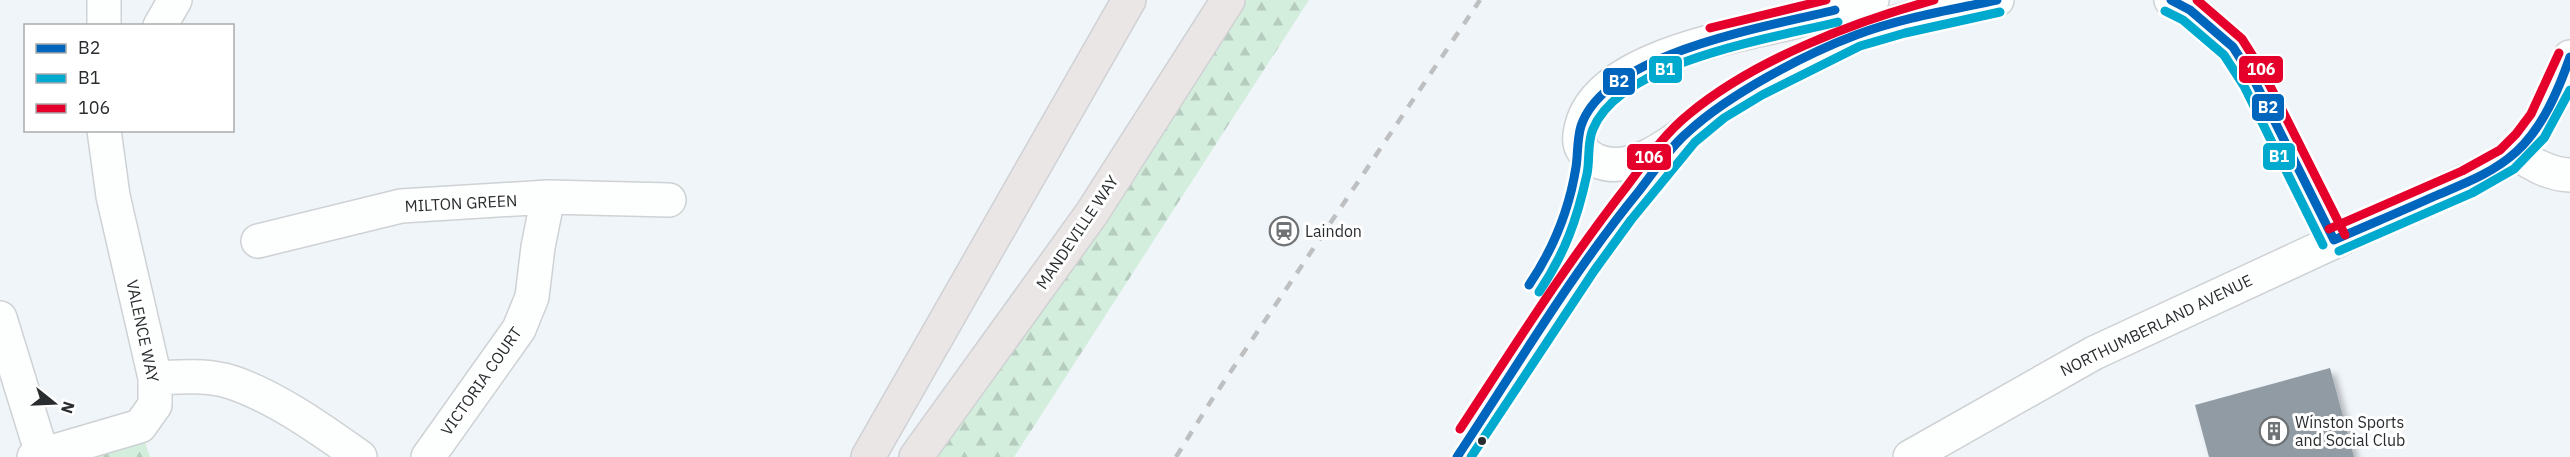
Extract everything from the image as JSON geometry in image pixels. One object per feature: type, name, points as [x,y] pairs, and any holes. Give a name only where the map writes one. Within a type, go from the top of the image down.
[{"type":"main road","points":[[868,457],[1129,0]]},
{"type":"main road","name":"MANDEVILLE WAY","points":[[916,457],[1092,213],[1228,0]]},
{"type":"street","points":[[104,24],[105,0]]},
{"type":"street","points":[[161,24],[175,0]]},
{"type":"street","points":[[1872,0],[1786,24],[1713,40],[1652,61],[1619,78],[1599,96],[1587,112],[1580,132],[1580,146],[1584,153],[1601,163],[1628,163],[1640,160],[1686,133],[1726,102],[1814,54],[1856,35],[1902,21],[1997,0]]},
{"type":"street","points":[[2171,0],[2190,10],[2233,47],[2254,80],[2334,240]]},
{"type":"street","points":[[2570,57],[2556,93],[2535,129],[2515,153],[2533,164],[2562,175],[2570,175]]},
{"type":"street","name":"VALENCE WAY","points":[[38,456],[140,426],[154,405],[155,378],[113,196],[104,132]]},
{"type":"street","name":"VALENCE WAY","points":[[113,196],[111,172],[118,132]]},
{"type":"street","name":"NORTHUMBERLAND AVENUE","points":[[1910,457],[2094,352],[2334,240],[2459,185],[2515,153]]},
{"type":"street","name":"MILTON GREEN","points":[[258,241],[401,206],[548,197],[669,200]]},
{"type":"street","name":"VICTORIA COURT","points":[[428,457],[519,329],[532,297],[537,247],[548,197]]},
{"type":"street","points":[[0,318],[38,456]]},
{"type":"street","points":[[155,378],[188,376],[224,380],[252,391],[290,412],[360,457]]},
{"type":"street","name":"NORTHUMBERLAND AVENUE","points":[[1948,457],[1982,417]]},
{"type":"green space","points":[[1228,0],[1309,0],[1014,457],[916,457]]},
{"type":"green space","points":[[140,426],[150,457],[36,457]]},
{"type":"building","name":"Winston Sports and Social Club","points":[[2330,368],[2354,457],[2209,457],[2195,405]]},
{"type":"railway","points":[[1176,457],[1211,401],[1480,0]]},
{"type":"transit line","name":"106","points":[[1710,28],[1826,0]]},
{"type":"transit line","name":"106","points":[[1460,429],[1583,245],[1671,130],[1715,94],[1774,60],[1838,32],[1934,0]]},
{"type":"transit line","name":"B2","points":[[1457,457],[1590,255],[1668,153],[1688,132],[1745,90],[1791,64],[1836,43],[1890,24],[1997,0]]},
{"type":"transit line","name":"B2","points":[[2171,0],[2190,10],[2233,47],[2254,80],[2334,240]]},
{"type":"transit line","name":"106","points":[[2197,0],[2242,39],[2264,74],[2345,235]]},
{"type":"transit line","name":"B2","points":[[1529,285],[1546,257],[1565,214],[1577,162],[1581,126],[1596,100],[1622,79],[1655,61],[1692,47],[1835,10]]},
{"type":"transit line","name":"B1","points":[[2165,11],[2183,20],[2224,55],[2244,86],[2323,245]]},
{"type":"transit line","name":"B1","points":[[1471,457],[1594,271],[1631,220],[1695,142],[1724,118],[1762,95],[1860,46],[1905,33],[2000,12]]},
{"type":"transit line","name":"B1","points":[[1539,292],[1569,236],[1587,174],[1591,134],[1609,106],[1634,86],[1666,69],[1739,45],[1838,22]]},
{"type":"transit line","name":"106","points":[[2329,229],[2462,171],[2500,150],[2531,114],[2559,53]]},
{"type":"transit line","name":"B2","points":[[2334,240],[2467,182],[2507,159],[2526,142],[2542,120],[2570,57]]},
{"type":"transit line","name":"B1","points":[[2339,251],[2472,193],[2514,169],[2544,138],[2570,90]]},
{"type":"place","name":"Laindon","points":[[1284,231]]},
{"type":"place","name":"Winston Sports and Social Club","points":[[2274,431]]}]
